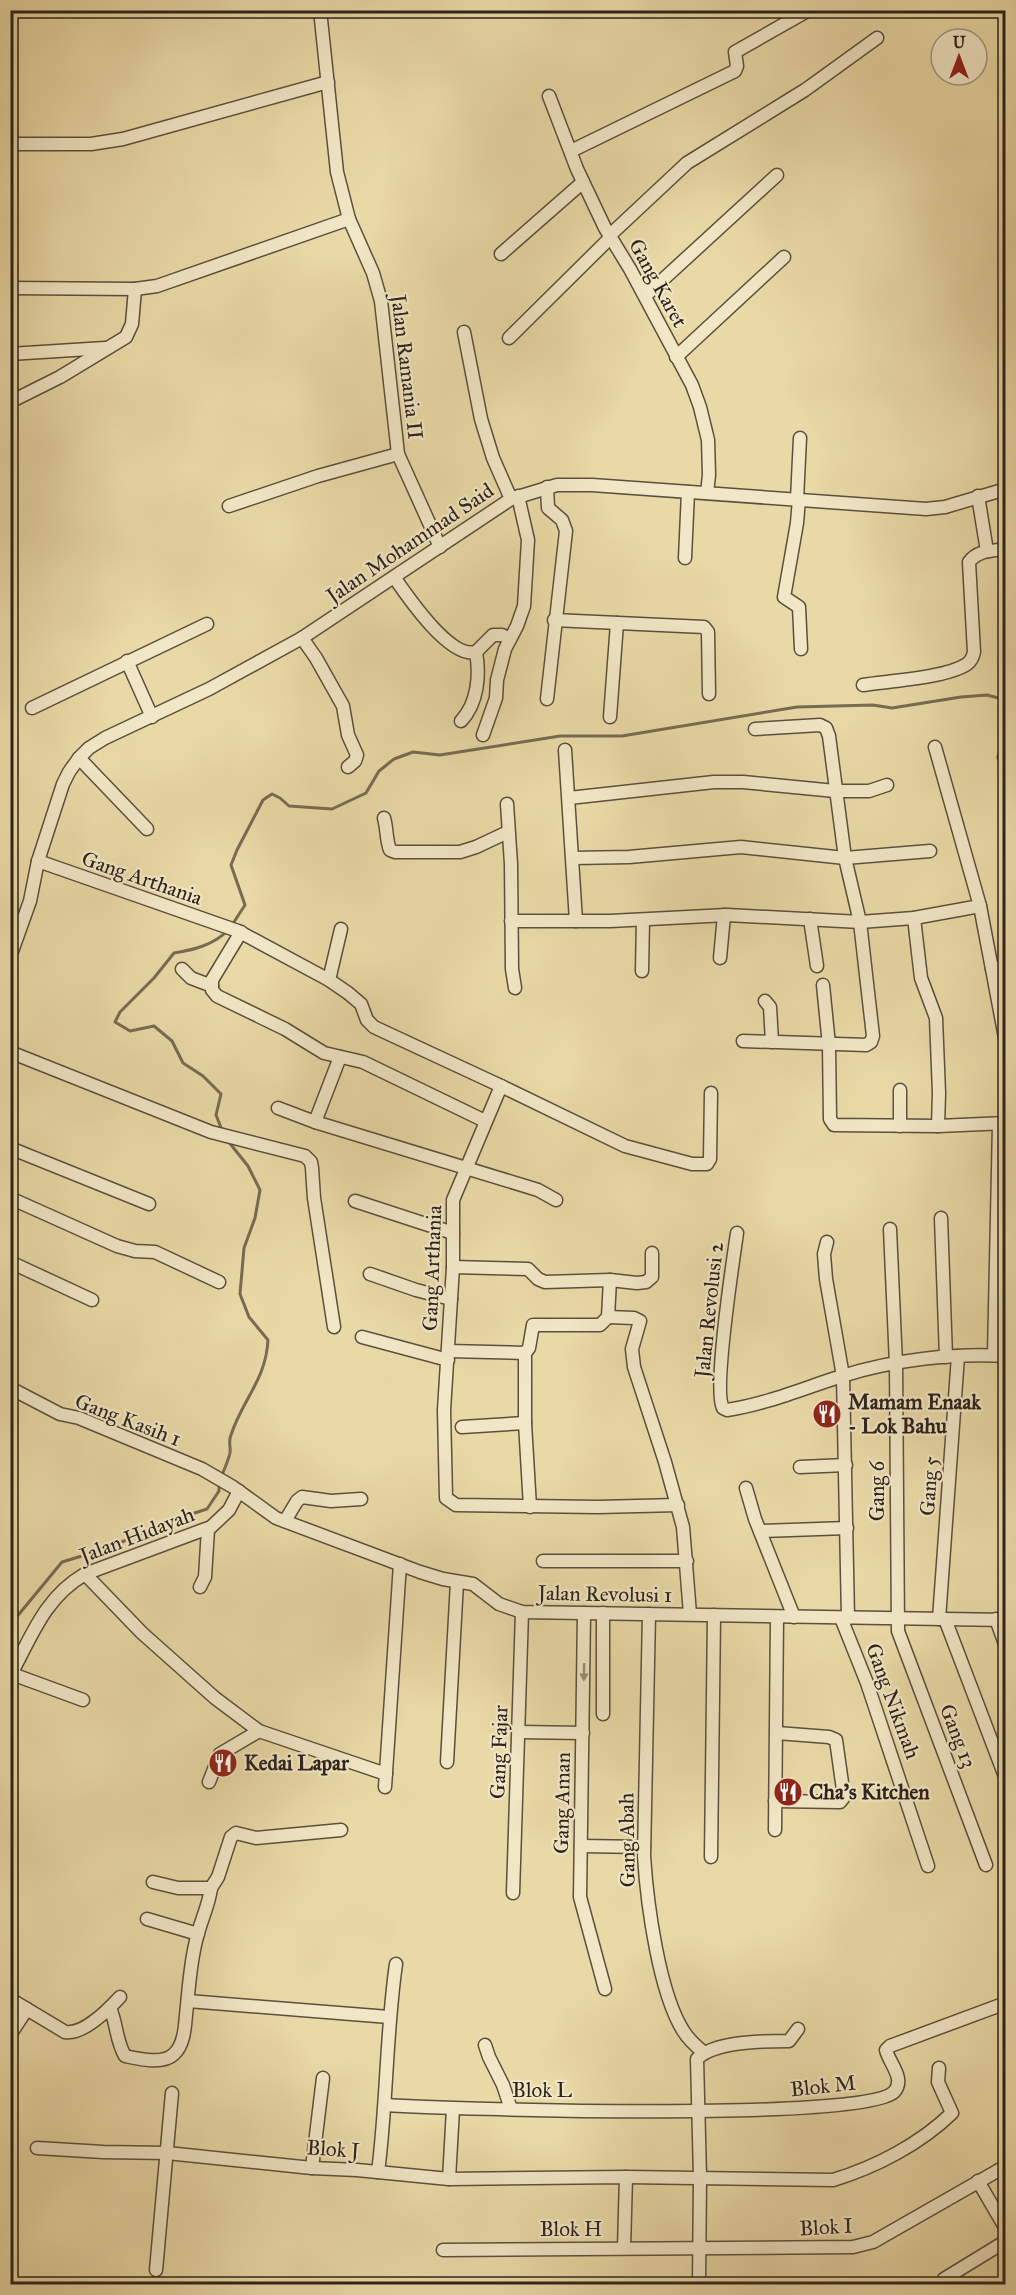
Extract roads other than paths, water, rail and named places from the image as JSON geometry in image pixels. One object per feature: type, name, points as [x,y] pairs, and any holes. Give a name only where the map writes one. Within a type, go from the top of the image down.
[{"type":"street","name":"Jalan Ramania II","points":[[320,10],[337,172],[349,219],[373,273],[381,301],[398,454],[440,547]]},
{"type":"street","points":[[571,151],[735,71],[737,66],[735,52],[809,10]]},
{"type":"street","points":[[509,338],[687,163],[805,90],[877,38]]},
{"type":"street","points":[[14,144],[91,144],[123,138],[328,82]]},
{"type":"street","name":"Gang Karet","points":[[549,96],[583,182],[610,237],[645,296],[675,357],[692,385],[703,418],[709,452],[707,494]]},
{"type":"street","points":[[645,296],[777,175]]},
{"type":"street","points":[[501,254],[583,182]]},
{"type":"street","points":[[10,288],[135,289],[157,286],[349,219]]},
{"type":"street","points":[[675,357],[784,257]]},
{"type":"street","points":[[10,402],[60,377],[129,334],[135,289]]},
{"type":"street","points":[[464,333],[481,419],[493,458],[515,497],[528,540],[524,606],[500,664],[492,714],[483,735]]},
{"type":"street","points":[[10,354],[109,348]]},
{"type":"street","points":[[800,438],[797,523],[784,597],[799,607],[801,649]]},
{"type":"street","points":[[229,506],[318,476],[398,454]]},
{"type":"street","name":"Jalan Mohammad Said","points":[[10,957],[30,901],[38,861],[63,784],[69,772],[89,748],[105,738],[210,689],[302,638],[515,497],[552,486],[592,485],[926,509],[945,507],[1005,489]]},
{"type":"street","points":[[547,699],[554,620],[566,531],[564,523],[556,514],[552,486]]},
{"type":"street","points":[[685,558],[688,492]]},
{"type":"street","points":[[978,496],[987,551]]},
{"type":"street","points":[[863,685],[932,675],[954,670],[968,663],[974,652],[968,567],[975,555],[1005,549]]},
{"type":"street","points":[[394,577],[419,613],[443,637],[466,652],[476,652],[493,635],[502,635],[510,639]]},
{"type":"street","points":[[554,620],[700,626],[707,629],[709,694]]},
{"type":"street","points":[[610,717],[617,623]]},
{"type":"street","points":[[32,708],[207,624]]},
{"type":"street","points":[[302,638],[343,706],[348,735],[357,755],[355,761],[348,767]]},
{"type":"street","points":[[461,721],[470,706],[479,674],[476,652]]},
{"type":"street","points":[[128,661],[152,717]]},
{"type":"street","points":[[743,1041],[866,1045],[872,1040],[860,922],[844,858],[829,736],[826,728],[812,725],[755,729]]},
{"type":"street","points":[[935,747],[999,968],[1005,1043]]},
{"type":"street","points":[[565,750],[576,921]]},
{"type":"street","points":[[80,758],[147,829]]},
{"type":"street","points":[[569,798],[714,782],[869,791],[887,785]]},
{"type":"street","points":[[507,804],[512,969],[515,988]]},
{"type":"street","points":[[384,818],[388,832],[388,845],[390,850],[395,852],[460,852],[508,832]]},
{"type":"street","points":[[573,858],[629,857],[741,847],[844,858],[930,851]]},
{"type":"street","name":"Gang Arthania","points":[[38,861],[240,932],[329,980],[356,998],[367,1020],[374,1027],[501,1086],[453,1200],[453,1267],[444,1410],[446,1498],[456,1505],[530,1507],[678,1505]]},
{"type":"street","points":[[511,921],[643,920],[724,915],[860,922],[914,918],[980,906]]},
{"type":"street","points":[[720,958],[724,915]]},
{"type":"street","points":[[914,918],[921,978],[936,1018],[938,1126]]},
{"type":"street","points":[[810,919],[817,966]]},
{"type":"street","points":[[642,971],[643,920]]},
{"type":"street","points":[[329,980],[341,929]]},
{"type":"street","points":[[240,932],[212,980],[213,992],[217,996],[285,1029],[315,1049],[363,1062],[485,1121]]},
{"type":"street","points":[[182,969],[191,978],[212,986]]},
{"type":"street","points":[[823,984],[830,1045],[830,1119],[834,1125],[938,1126],[1002,1123],[1000,1355]]},
{"type":"street","points":[[765,1001],[770,1007],[772,1042]]},
{"type":"street","points":[[10,1052],[220,1135],[305,1156],[311,1162],[314,1198],[334,1328]]},
{"type":"street","points":[[315,1122],[340,1057]]},
{"type":"street","points":[[501,1086],[625,1146],[692,1164],[707,1164],[710,1159],[711,1093]]},
{"type":"street","points":[[900,1090],[900,1126]]},
{"type":"street","points":[[278,1108],[315,1122],[538,1190],[556,1200]]},
{"type":"street","points":[[10,1148],[149,1204]]},
{"type":"street","points":[[10,1198],[117,1246],[135,1251],[155,1252],[219,1282]]},
{"type":"street","points":[[355,1201],[453,1233]]},
{"type":"street","name":"Gang 5","points":[[941,1218],[952,1357],[942,1619]]},
{"type":"street","name":"Gang 6","points":[[890,1229],[897,1364],[897,1619]]},
{"type":"street","name":"Jalan Revolusi 2","points":[[736,1233],[721,1367],[720,1392],[723,1408],[732,1409],[843,1376],[897,1364],[952,1357],[1000,1355]]},
{"type":"street","points":[[826,1242],[824,1254],[826,1279],[843,1376],[847,1528],[844,1618]]},
{"type":"street","points":[[453,1267],[528,1269],[538,1280],[544,1282],[610,1280],[637,1282],[649,1280],[652,1277],[652,1253]]},
{"type":"street","points":[[10,1262],[92,1300]]},
{"type":"street","points":[[370,1274],[451,1299]]},
{"type":"street","points":[[530,1507],[525,1423],[525,1353],[529,1348],[533,1325],[600,1325],[608,1317],[610,1280]]},
{"type":"street","points":[[608,1317],[639,1320],[632,1350],[634,1367],[683,1527],[690,1614]]},
{"type":"street","points":[[362,1337],[448,1355],[525,1353]]},
{"type":"street","name":"Gang Kasih 1","points":[[10,1388],[60,1414],[79,1418],[202,1469],[236,1489]]},
{"type":"street","points":[[462,1427],[525,1423]]},
{"type":"street","points":[[800,1467],[846,1465]]},
{"type":"street","points":[[746,1488],[755,1519],[794,1617]]},
{"type":"street","name":"Jalan Revolusi 1","points":[[236,1489],[266,1512],[285,1521],[443,1580],[473,1584],[499,1604],[522,1612],[1000,1620]]},
{"type":"street","name":"Jalan Hidayah","points":[[11,1675],[46,1607],[70,1583],[85,1574],[216,1525],[229,1510],[236,1489]]},
{"type":"street","points":[[285,1521],[302,1497],[331,1501],[361,1499]]},
{"type":"street","points":[[760,1532],[847,1528]]},
{"type":"street","points":[[200,1587],[205,1576],[208,1529]]},
{"type":"street","points":[[543,1561],[687,1561]]},
{"type":"street","points":[[85,1574],[142,1633],[214,1698],[259,1731],[386,1780],[400,1564]]},
{"type":"street","points":[[447,1762],[457,1582]]},
{"type":"street","name":"Gang Fajar","points":[[513,1893],[522,1612]]},
{"type":"street","name":"Gang Aman","points":[[584,1613],[580,1897],[605,1989]]},
{"type":"street","points":[[603,1613],[603,1714]]},
{"type":"street","name":"Gang Abah","points":[[649,1614],[644,1847],[648,1899],[671,2006],[700,2056]]},
{"type":"street","points":[[711,1857],[714,1615]]},
{"type":"street","points":[[775,1830],[777,1617]]},
{"type":"street","name":"Gang Nikmah","points":[[844,1618],[928,1866]]},
{"type":"street","name":"Gang 13","points":[[897,1619],[904,1648],[986,1865]]},
{"type":"street","name":"Gang 13","points":[[942,1619],[1005,1779]]},
{"type":"street","points":[[1000,1620],[1005,1647]]},
{"type":"street","points":[[11,1675],[83,1700]]},
{"type":"street","points":[[209,1782],[220,1754],[259,1731]]},
{"type":"street","points":[[519,1732],[583,1732]]},
{"type":"street","points":[[775,1801],[840,1802],[844,1797],[836,1740],[829,1737],[777,1733]]},
{"type":"street","points":[[110,2008],[116,2020],[119,2045],[125,2056],[160,2060],[170,2057],[177,2051],[183,2038],[192,1956],[209,1906],[212,1888],[231,1837],[236,1833],[256,1838],[341,1830]]},
{"type":"street","points":[[581,1846],[644,1847]]},
{"type":"street","points":[[153,1882],[178,1888],[212,1888]]},
{"type":"street","points":[[147,1919],[198,1934]]},
{"type":"street","points":[[378,2172],[385,2105],[389,2017],[396,1964]]},
{"type":"street","points":[[10,1999],[65,2032],[73,2034],[110,2008],[120,1997]]},
{"type":"street","points":[[188,2001],[389,2017]]},
{"type":"street","name":"Blok M","points":[[699,2111],[776,2111],[884,2097],[898,2086],[899,2078],[886,2050],[1005,2003]]},
{"type":"street","points":[[10,2035],[27,2009]]},
{"type":"street","points":[[699,2284],[700,2056],[730,2046],[789,2041],[798,2030]]},
{"type":"street","points":[[485,2045],[512,2109]]},
{"type":"street","name":"Blok J","points":[[37,2148],[167,2153],[449,2179],[700,2176],[833,2180],[862,2171],[940,2125],[952,2113],[938,2082],[939,2068]]},
{"type":"street","points":[[312,2168],[323,2078]]},
{"type":"street","points":[[156,2270],[172,2093]]},
{"type":"street","name":"Blok L","points":[[385,2105],[453,2109],[699,2111]]},
{"type":"street","points":[[449,2179],[453,2109]]},
{"type":"street","name":"Blok I","points":[[700,2247],[853,2247],[873,2242],[1005,2166]]},
{"type":"street","points":[[624,2248],[626,2177]]},
{"type":"street","points":[[978,2181],[1005,2229]]},
{"type":"street","points":[[944,2278],[1005,2241]]},
{"type":"street","name":"Blok H","points":[[442,2250],[700,2247]]},
{"type":"waterway","points":[[232,925],[245,905],[231,865],[263,800],[272,794],[289,806],[332,809],[366,793],[379,771],[394,759],[413,752],[440,755],[560,736],[622,736],[797,707],[873,705],[892,708],[987,695],[1006,700]]},
{"type":"waterway","points":[[222,1130],[216,1115],[221,1094],[203,1076],[183,1063],[172,1041],[154,1026],[130,1031],[115,1022],[120,1012],[154,978],[174,953],[210,943],[228,930]]},
{"type":"waterway","points":[[222,1475],[230,1453],[230,1437],[263,1367],[268,1340],[249,1317],[240,1294],[244,1248],[255,1218],[260,1190],[248,1166],[228,1141]]},
{"type":"waterway","points":[[10,1625],[62,1562],[105,1549],[176,1519],[207,1509],[219,1491],[219,1484]]},
{"type":"place","name":"Mamam Enaak - Lok Bahu","points":[[827,1414]]},
{"type":"place","name":"Kedai Lapar","points":[[223,1763]]},
{"type":"place","name":"Cha's Kitchen","points":[[788,1792]]}]
